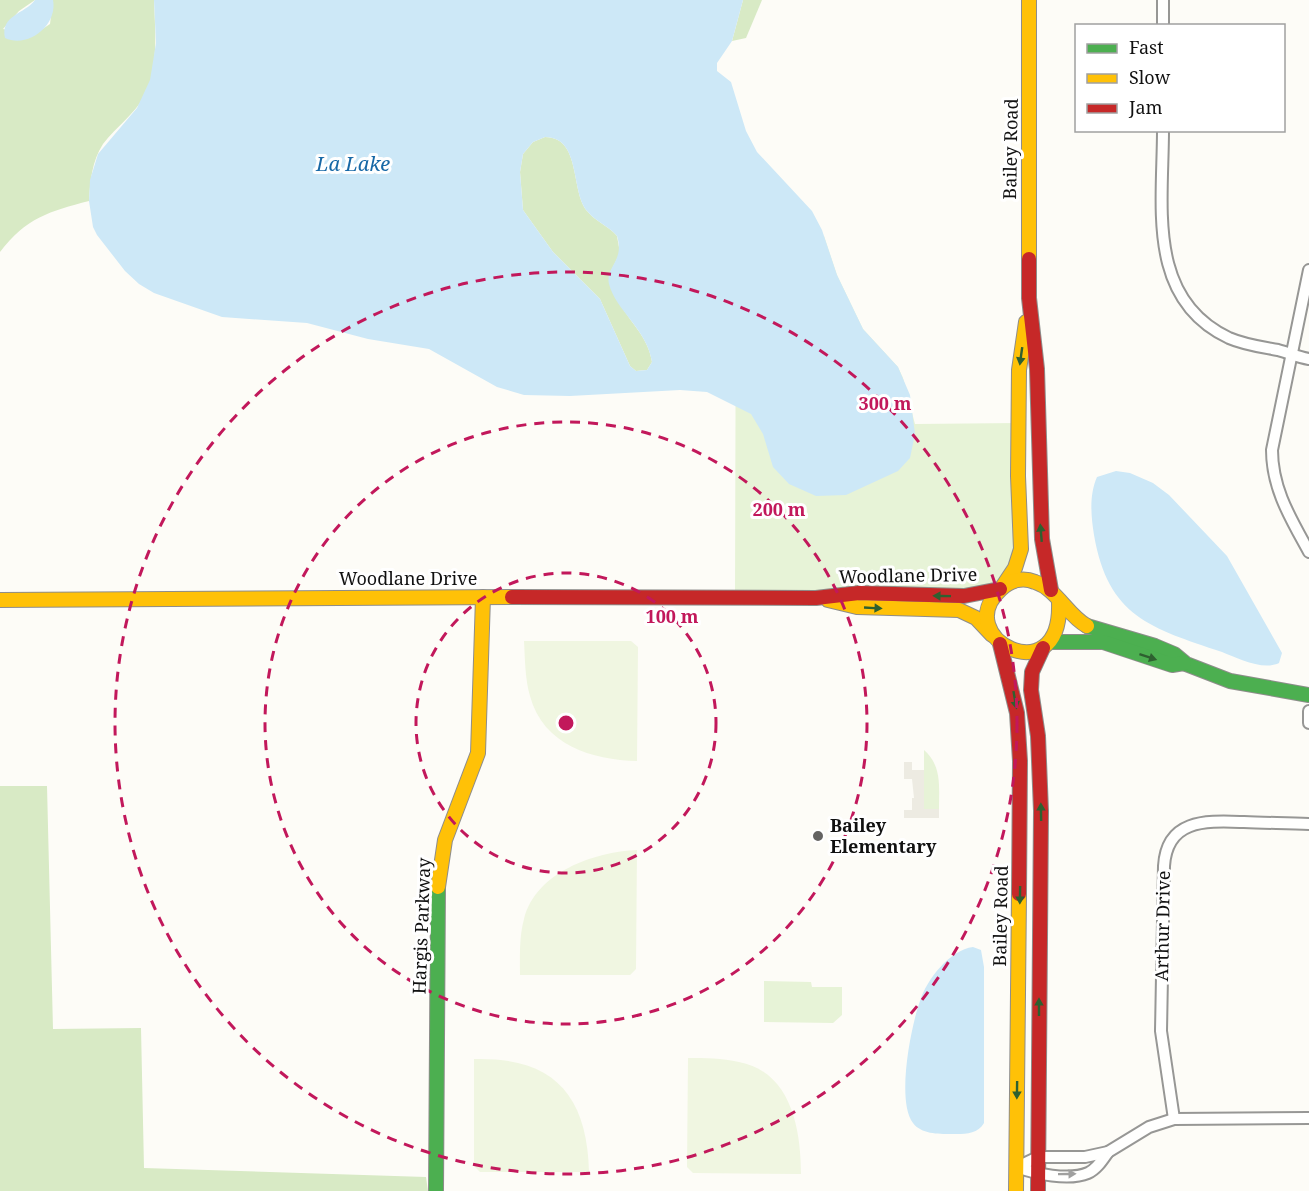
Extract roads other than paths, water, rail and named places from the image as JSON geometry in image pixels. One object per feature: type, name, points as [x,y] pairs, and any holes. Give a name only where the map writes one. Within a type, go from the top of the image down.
[{"type":"street","name":"Bailey Road","points":[[1029,0],[1029,298],[1036,369],[1042,539],[1051,590]]},
{"type":"street","points":[[1163,0],[1163,24]]},
{"type":"street","points":[[1163,132],[1163,241],[1172,282],[1192,311],[1213,328],[1242,342],[1309,359]]},
{"type":"street","points":[[1309,270],[1274,434],[1272,465],[1281,498],[1309,552]]},
{"type":"street","name":"Bailey Road","points":[[1001,588],[1015,568],[1021,549],[1018,476],[1020,370],[1029,298]]},
{"type":"street","points":[[1184,663],[1172,665],[1102,642],[1047,645],[1034,651],[1016,652],[999,642],[988,623],[990,605],[1001,588],[1017,580],[1031,580],[1051,590],[1059,603],[1088,627],[1157,647],[1177,656],[1184,663],[1249,686],[1309,694]]},
{"type":"street","name":"Woodlane Drive","points":[[0,600],[662,596],[816,598],[859,593],[963,596],[1001,588]]},
{"type":"street","name":"Hargis Parkway","points":[[436,1191],[438,882],[445,840],[478,753],[483,597]]},
{"type":"street","name":"Woodlane Drive","points":[[816,598],[857,607],[960,610],[976,618],[999,642]]},
{"type":"street","points":[[1038,1191],[1041,811],[1038,736],[1031,690],[1032,672],[1060,624],[1059,603]]},
{"type":"street","name":"Bailey Road","points":[[999,642],[1017,713],[1020,761],[1016,1191]]},
{"type":"street","points":[[1309,711],[1309,723]]},
{"type":"street","name":"Arthur Drive","points":[[1174,1119],[1161,1017],[1164,866],[1168,846],[1178,833],[1203,822],[1309,824]]},
{"type":"street","points":[[1017,1167],[1038,1175],[1088,1173],[1108,1152],[1149,1127],[1174,1119],[1309,1118]]},
{"type":"street","points":[[1017,1167],[1038,1157],[1084,1156],[1108,1152]]},
{"type":"water","points":[[35,0],[53,0],[51,18],[46,26],[32,37],[23,40],[14,41],[5,38],[6,24]]},
{"type":"water","name":"La Lake","points":[[154,0],[743,0],[732,41],[717,63],[717,71],[731,82],[746,131],[757,152],[812,211],[822,230],[837,275],[863,329],[898,367],[910,395],[915,434],[910,458],[898,471],[846,495],[816,496],[789,484],[773,467],[763,434],[751,414],[707,392],[680,390],[570,396],[524,395],[497,387],[429,349],[368,339],[307,323],[222,317],[154,293],[139,284],[125,271],[97,235],[93,227],[89,201],[90,180],[98,154],[137,108],[150,80],[156,43]],"holes":[[[545,137],[557,139],[565,146],[570,156],[579,192],[588,212],[617,236],[619,252],[610,273],[609,284],[618,303],[638,330],[649,350],[652,362],[647,370],[636,371],[630,366],[600,299],[553,252],[523,210],[520,172],[523,154],[533,142]]]},
{"type":"water","points":[[1116,471],[1130,473],[1153,483],[1169,495],[1227,556],[1282,653],[1279,663],[1265,666],[1250,663],[1174,635],[1154,626],[1122,602],[1110,584],[1101,563],[1094,535],[1092,513],[1092,498],[1097,477]]},
{"type":"water","points":[[973,947],[981,950],[984,967],[984,1123],[978,1130],[970,1133],[930,1133],[916,1127],[913,1123],[908,1112],[906,1098],[905,1081],[909,1045],[916,1013],[923,992],[934,975],[956,954]]},
{"type":"place","name":"Bailey Elementary","points":[[818,836]]}]
